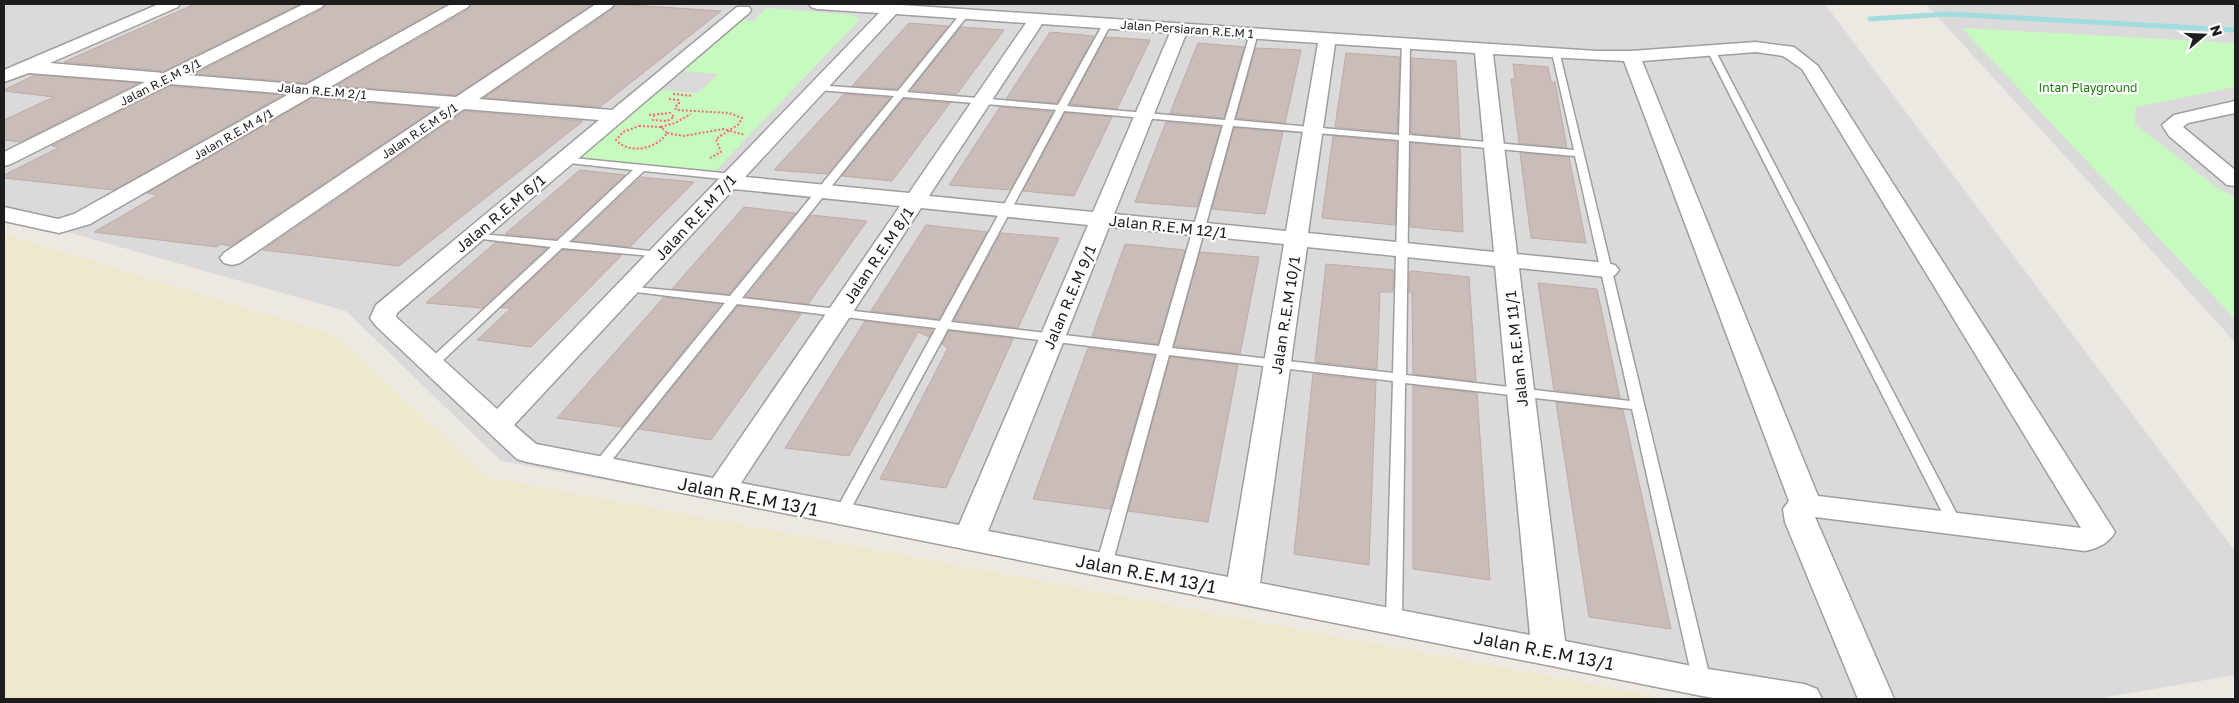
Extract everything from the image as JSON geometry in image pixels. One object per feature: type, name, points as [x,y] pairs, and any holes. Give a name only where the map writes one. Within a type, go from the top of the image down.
[{"type":"street","name":"Jalan R.E.M 2/1","points":[[4,78],[172,4]]},
{"type":"street","name":"Jalan R.E.M 3/1","points":[[4,160],[316,4]]},
{"type":"street","name":"Jalan R.E.M 4/1","points":[[4,214],[58,226],[82,219],[462,4]]},
{"type":"street","name":"Jalan R.E.M 5/1","points":[[232,258],[606,4]]},
{"type":"street","name":"Jalan Persiaran R.E.M 1","points":[[817,4],[1556,53],[1631,56],[1756,47],[1788,51],[1809,66],[2099,532],[2085,540],[1955,524]]},
{"type":"street","name":"Jalan R.E.M 7/1","points":[[498,426],[892,9]]},
{"type":"street","name":"Jalan R.E.M 6/1","points":[[498,426],[385,321],[383,314],[389,306],[743,10]]},
{"type":"street","name":"Jalan R.E.M 8/1","points":[[720,491],[1037,19]]},
{"type":"street","name":"Jalan R.E.M 9/1","points":[[969,539],[1180,28]]},
{"type":"street","name":"Jalan R.E.M 10/1","points":[[1242,592],[1327,38]]},
{"type":"street","name":"Jalan R.E.M 11/1","points":[[1483,47],[1549,652]]},
{"type":"street","points":[[1631,56],[1806,505]]},
{"type":"street","name":"Jalan R.E.M 2/1","points":[[28,67],[616,116]]},
{"type":"street","points":[[2235,107],[2188,117],[2172,125],[2176,132],[2235,180]]},
{"type":"street","name":"Jalan R.E.M 12/1","points":[[731,179],[822,191],[1606,270]]},
{"type":"street","name":"Jalan R.E.M 13/1","points":[[498,426],[527,452],[1702,682],[1804,699]]},
{"type":"street","points":[[1876,699],[1801,522],[1798,509],[1806,505],[1955,524]]},
{"type":"lane","points":[[599,467],[965,14]]},
{"type":"lane","points":[[841,514],[1107,24]]},
{"type":"lane","points":[[1104,565],[1254,33]]},
{"type":"lane","points":[[1394,621],[1406,42]]},
{"type":"lane","points":[[1711,50],[1955,524]]},
{"type":"lane","points":[[1556,53],[1702,682]]},
{"type":"lane","points":[[818,87],[1580,153]]},
{"type":"lane","points":[[563,160],[731,179]]},
{"type":"lane","points":[[432,364],[641,168]]},
{"type":"lane","points":[[474,235],[659,255]]},
{"type":"lane","points":[[628,288],[1638,406]]},
{"type":"path","points":[[674,98],[676,94]]},
{"type":"path","points":[[665,99],[674,98],[679,100],[679,104],[674,107],[676,110],[692,113],[732,112],[742,118],[739,124],[716,139],[721,152],[706,160]]},
{"type":"path","points":[[646,114],[655,108]]},
{"type":"path","points":[[674,117],[673,114],[664,113],[652,118],[652,120],[661,122],[674,117],[684,118]]},
{"type":"path","points":[[667,133],[662,140],[655,144],[638,147],[626,146],[618,143],[616,140],[618,136],[640,124],[661,127],[692,113]]},
{"type":"path","points":[[661,127],[667,133],[684,136],[716,129],[729,131],[741,133],[764,144]]},
{"type":"path","points":[[620,148],[626,146]]},
{"type":"shaded area","points":[[4,4],[1825,4],[2235,551],[2235,675],[2096,699],[1790,699],[501,461],[346,311],[4,214]]},
{"type":"shaded area","points":[[1926,4],[2235,4],[2235,342]]},
{"type":"shaded area","points":[[4,234],[335,335],[487,477],[1670,699],[4,699]]},
{"type":"green space","points":[[767,8],[853,15],[859,20],[715,171],[581,158],[661,90],[698,93],[719,74],[683,71],[742,20],[753,21]]},
{"type":"green space","name":"Intan Playground","points":[[1962,28],[2235,43],[2235,87],[2136,107],[2135,124],[2219,189],[2235,197],[2235,319]]},
{"type":"building","points":[[195,4],[300,4],[164,71],[64,62]]},
{"type":"building","points":[[326,4],[448,4],[306,83],[195,74],[323,9]]},
{"type":"building","points":[[472,4],[593,4],[456,95],[336,86],[469,9]]},
{"type":"building","points":[[616,4],[721,11],[600,107],[484,98],[613,9]]},
{"type":"building","points":[[909,23],[948,26],[897,89],[852,86]]},
{"type":"building","points":[[961,27],[1004,30],[957,94],[911,90]]},
{"type":"building","points":[[1050,32],[1094,36],[1057,103],[1006,99]]},
{"type":"building","points":[[1106,37],[1150,40],[1117,109],[1070,104]]},
{"type":"building","points":[[1198,43],[1244,47],[1224,118],[1170,113]]},
{"type":"building","points":[[1256,48],[1301,50],[1285,123],[1236,118]]},
{"type":"building","points":[[1346,53],[1400,57],[1397,133],[1335,127]]},
{"type":"building","points":[[1412,58],[1456,61],[1460,138],[1411,133]]},
{"type":"building","points":[[1513,64],[1548,67],[1551,82],[1555,82],[1567,148],[1519,143],[1511,79],[1515,79]]},
{"type":"building","points":[[35,75],[138,83],[20,142],[4,140],[4,120],[54,97],[4,91]]},
{"type":"building","points":[[170,86],[283,95],[114,190],[4,178],[4,175],[60,147],[52,146]]},
{"type":"building","points":[[844,94],[890,98],[827,174],[774,170]]},
{"type":"building","points":[[312,98],[436,108],[231,246],[220,244],[217,247],[94,232],[158,195],[147,193]]},
{"type":"building","points":[[904,99],[950,103],[892,181],[842,176]]},
{"type":"building","points":[[1000,107],[1053,112],[1010,190],[949,185]]},
{"type":"building","points":[[465,111],[583,121],[399,266],[263,250]]},
{"type":"building","points":[[1065,113],[1112,117],[1074,196],[1023,191]]},
{"type":"building","points":[[1166,122],[1221,127],[1197,207],[1135,202]]},
{"type":"building","points":[[1234,128],[1283,132],[1265,214],[1212,209]]},
{"type":"building","points":[[1333,136],[1397,142],[1395,225],[1322,218]]},
{"type":"building","points":[[1411,143],[1460,147],[1463,232],[1410,227]]},
{"type":"building","points":[[1520,153],[1569,157],[1586,243],[1531,238]]},
{"type":"building","points":[[580,170],[625,175],[556,239],[505,234]]},
{"type":"building","points":[[641,177],[694,182],[630,247],[573,241]]},
{"type":"building","points":[[744,207],[795,213],[729,294],[672,289]]},
{"type":"building","points":[[811,215],[867,221],[808,304],[746,297]]},
{"type":"building","points":[[926,225],[987,232],[939,319],[871,311]]},
{"type":"building","points":[[1001,233],[1059,238],[1018,328],[954,320]]},
{"type":"building","points":[[496,242],[547,248],[482,308],[426,303]]},
{"type":"building","points":[[1125,244],[1185,250],[1158,344],[1092,336]]},
{"type":"building","points":[[563,250],[622,255],[531,347],[477,340],[511,308],[501,308]]},
{"type":"building","points":[[1200,252],[1259,257],[1240,354],[1174,346]]},
{"type":"building","points":[[1326,264],[1394,270],[1393,292],[1380,292],[1377,369],[1315,362]]},
{"type":"building","points":[[1409,272],[1469,277],[1476,381],[1413,374],[1412,292],[1409,292]]},
{"type":"building","points":[[1538,283],[1597,289],[1620,398],[1554,390]]},
{"type":"building","points":[[664,297],[721,304],[622,427],[557,418]]},
{"type":"building","points":[[738,306],[801,314],[711,440],[639,429]]},
{"type":"building","points":[[865,321],[933,330],[929,337],[918,332],[849,456],[785,448]]},
{"type":"building","points":[[949,331],[1013,339],[946,488],[880,479],[948,348],[942,344]]},
{"type":"building","points":[[1088,348],[1155,356],[1110,509],[1033,499]]},
{"type":"building","points":[[1170,357],[1238,365],[1208,522],[1128,511]]},
{"type":"building","points":[[1313,374],[1376,381],[1369,565],[1294,554]]},
{"type":"building","points":[[1413,386],[1477,393],[1490,580],[1413,569]]},
{"type":"building","points":[[1556,402],[1623,410],[1671,629],[1589,617]]},
{"type":"waterway","points":[[1870,19],[1948,14],[2235,30]]}]
